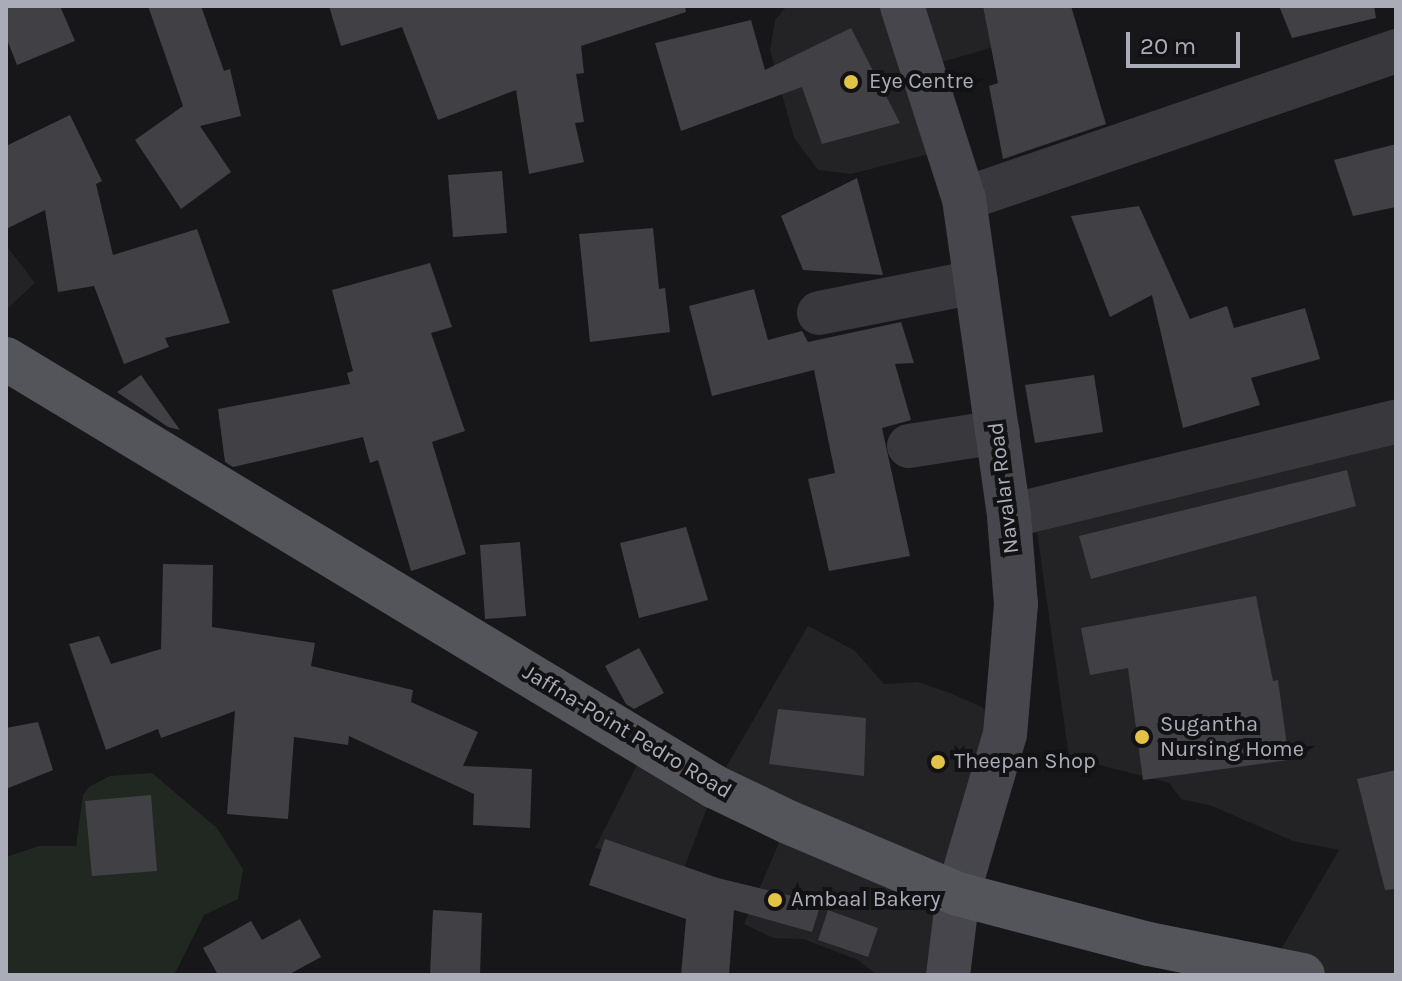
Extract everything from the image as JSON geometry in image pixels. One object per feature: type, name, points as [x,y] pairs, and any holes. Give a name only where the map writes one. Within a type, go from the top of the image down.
[{"type":"main road","name":"Jaffna-Point Pedro Road","points":[[6,359],[715,787],[958,894],[1149,944],[1303,975]]},
{"type":"street","name":"Navalar Road","points":[[902,6],[964,199],[1009,516],[1016,604],[1005,734],[958,894],[948,975]]},
{"type":"street","points":[[964,199],[1396,51]]},
{"type":"street","points":[[819,313],[976,282]]},
{"type":"street","points":[[1009,516],[1396,422]]},
{"type":"street","points":[[909,446],[998,432]]},
{"type":"shaded area","name":"Eye Centre","points":[[787,6],[1038,6],[1015,41],[921,68],[949,149],[851,174],[818,170],[794,138],[770,50],[775,20]]},
{"type":"shaded area","points":[[6,245],[35,283],[6,310]]},
{"type":"shaded area","points":[[1396,435],[1396,975],[1303,975],[1272,965],[1339,850],[1293,841],[1212,806],[1181,799],[1169,783],[1069,757],[1037,532]]},
{"type":"shaded area","points":[[808,626],[854,650],[884,684],[918,682],[950,693],[982,707],[1005,734],[948,975],[877,975],[858,960],[803,939],[773,938],[744,924],[788,822],[715,787],[678,884],[642,857],[595,848],[647,745],[715,786]]},
{"type":"shaded area","points":[[152,773],[217,828],[243,869],[238,899],[204,915],[174,975],[6,975],[6,857],[39,846],[76,846],[83,795],[89,787],[110,776]]},
{"type":"building","points":[[6,6],[60,6],[75,41],[17,65],[6,37]]},
{"type":"building","points":[[148,6],[201,6],[224,71],[230,69],[241,116],[200,126],[231,172],[181,209],[135,140],[183,106]]},
{"type":"building","points":[[329,6],[685,6],[686,12],[581,46],[584,73],[576,74],[584,122],[575,123],[584,162],[529,174],[516,90],[438,120],[402,27],[341,46]]},
{"type":"building","points":[[983,6],[1071,6],[1106,124],[1003,159],[989,86],[998,83]]},
{"type":"building","points":[[1279,6],[1374,6],[1376,18],[1292,38]]},
{"type":"building","points":[[751,20],[765,70],[851,28],[900,123],[822,144],[802,87],[681,131],[655,43]]},
{"type":"building","points":[[70,115],[102,181],[96,184],[113,255],[197,229],[230,323],[165,338],[169,347],[124,364],[94,286],[58,292],[45,210],[6,229],[6,146]]},
{"type":"building","points":[[1396,144],[1396,207],[1353,216],[1334,160]]},
{"type":"building","points":[[502,171],[507,233],[453,237],[448,175]]},
{"type":"building","points":[[857,178],[883,275],[803,270],[781,216]]},
{"type":"building","points":[[1139,206],[1190,319],[1227,306],[1234,328],[1305,308],[1320,359],[1251,378],[1260,405],[1183,428],[1152,295],[1110,317],[1071,216]]},
{"type":"building","points":[[653,228],[659,289],[665,288],[670,332],[590,342],[579,234]]},
{"type":"building","points":[[430,263],[452,327],[431,333],[465,431],[432,442],[466,554],[411,571],[378,460],[370,463],[363,437],[233,467],[225,462],[218,409],[350,384],[347,373],[353,371],[332,290]]},
{"type":"building","points":[[754,289],[768,340],[802,331],[808,342],[901,322],[914,363],[895,364],[911,420],[882,428],[910,556],[829,571],[808,479],[835,473],[814,370],[712,396],[689,306]]},
{"type":"building","points":[[141,375],[180,430],[168,427],[117,392]]},
{"type":"building","points":[[1094,375],[1103,432],[1035,443],[1025,385]]},
{"type":"building","points":[[1347,470],[1356,506],[1091,579],[1079,536]]},
{"type":"building","points":[[686,527],[708,600],[639,618],[620,543]]},
{"type":"building","points":[[520,542],[526,616],[485,619],[480,545]]},
{"type":"building","points":[[163,564],[213,565],[212,627],[315,643],[311,666],[413,690],[411,702],[478,732],[463,766],[532,769],[530,828],[473,825],[474,794],[349,736],[348,745],[294,737],[288,819],[227,814],[235,711],[161,738],[158,729],[106,750],[69,644],[99,636],[111,664],[161,649]]},
{"type":"building","points":[[1256,596],[1273,681],[1278,680],[1289,760],[1143,780],[1128,668],[1090,675],[1081,628]]},
{"type":"building","points":[[639,648],[664,693],[634,709],[626,704],[605,666]]},
{"type":"building","points":[[778,709],[866,718],[864,776],[769,764]]},
{"type":"building","points":[[38,722],[53,770],[6,789],[6,728]]},
{"type":"building","points":[[1396,770],[1396,889],[1385,890],[1357,779]]},
{"type":"building","points":[[151,795],[157,871],[92,876],[85,801]]},
{"type":"building","points":[[605,839],[718,878],[821,903],[812,932],[734,910],[729,975],[681,975],[686,919],[589,885]]},
{"type":"building","points":[[433,910],[482,913],[480,975],[430,975]]},
{"type":"building","points":[[828,910],[878,928],[868,957],[818,940]]},
{"type":"building","points":[[300,919],[321,957],[288,975],[218,975],[203,948],[251,921],[262,940]]},
{"type":"place","name":"Eye Centre","points":[[851,82]]},
{"type":"place","name":"Sugantha Nursing Home","points":[[1142,737]]},
{"type":"place","name":"Theepan Shop","points":[[938,762]]},
{"type":"place","name":"Ambaal Bakery","points":[[775,900]]}]
